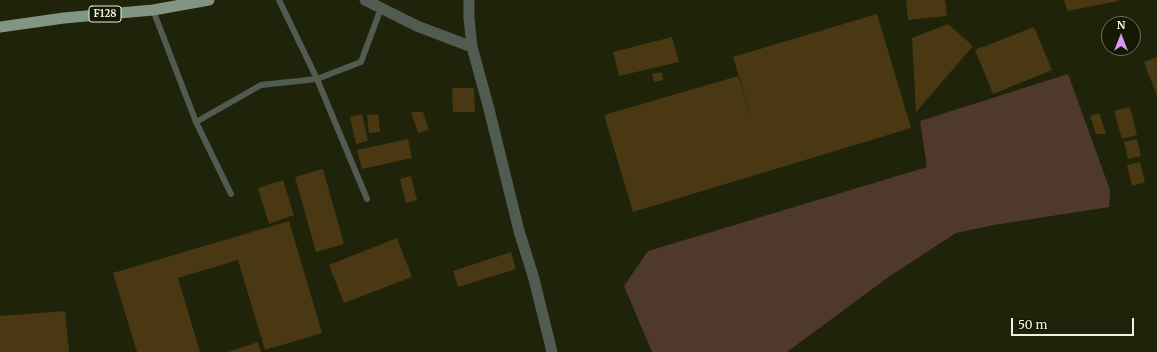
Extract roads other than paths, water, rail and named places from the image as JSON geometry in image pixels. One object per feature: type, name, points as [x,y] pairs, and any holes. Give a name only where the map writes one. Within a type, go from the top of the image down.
[{"type":"main road","name":"F128","points":[[0,27],[78,16],[153,10],[209,0]]},
{"type":"street","points":[[365,0],[416,26],[472,47]]},
{"type":"street","points":[[469,0],[472,47],[491,116],[519,232],[534,279],[552,352]]},
{"type":"lane","points":[[279,0],[317,79],[367,199]]},
{"type":"lane","points":[[196,122],[261,85],[317,79],[361,62],[381,8]]},
{"type":"lane","points":[[153,10],[196,122],[231,194]]}]
